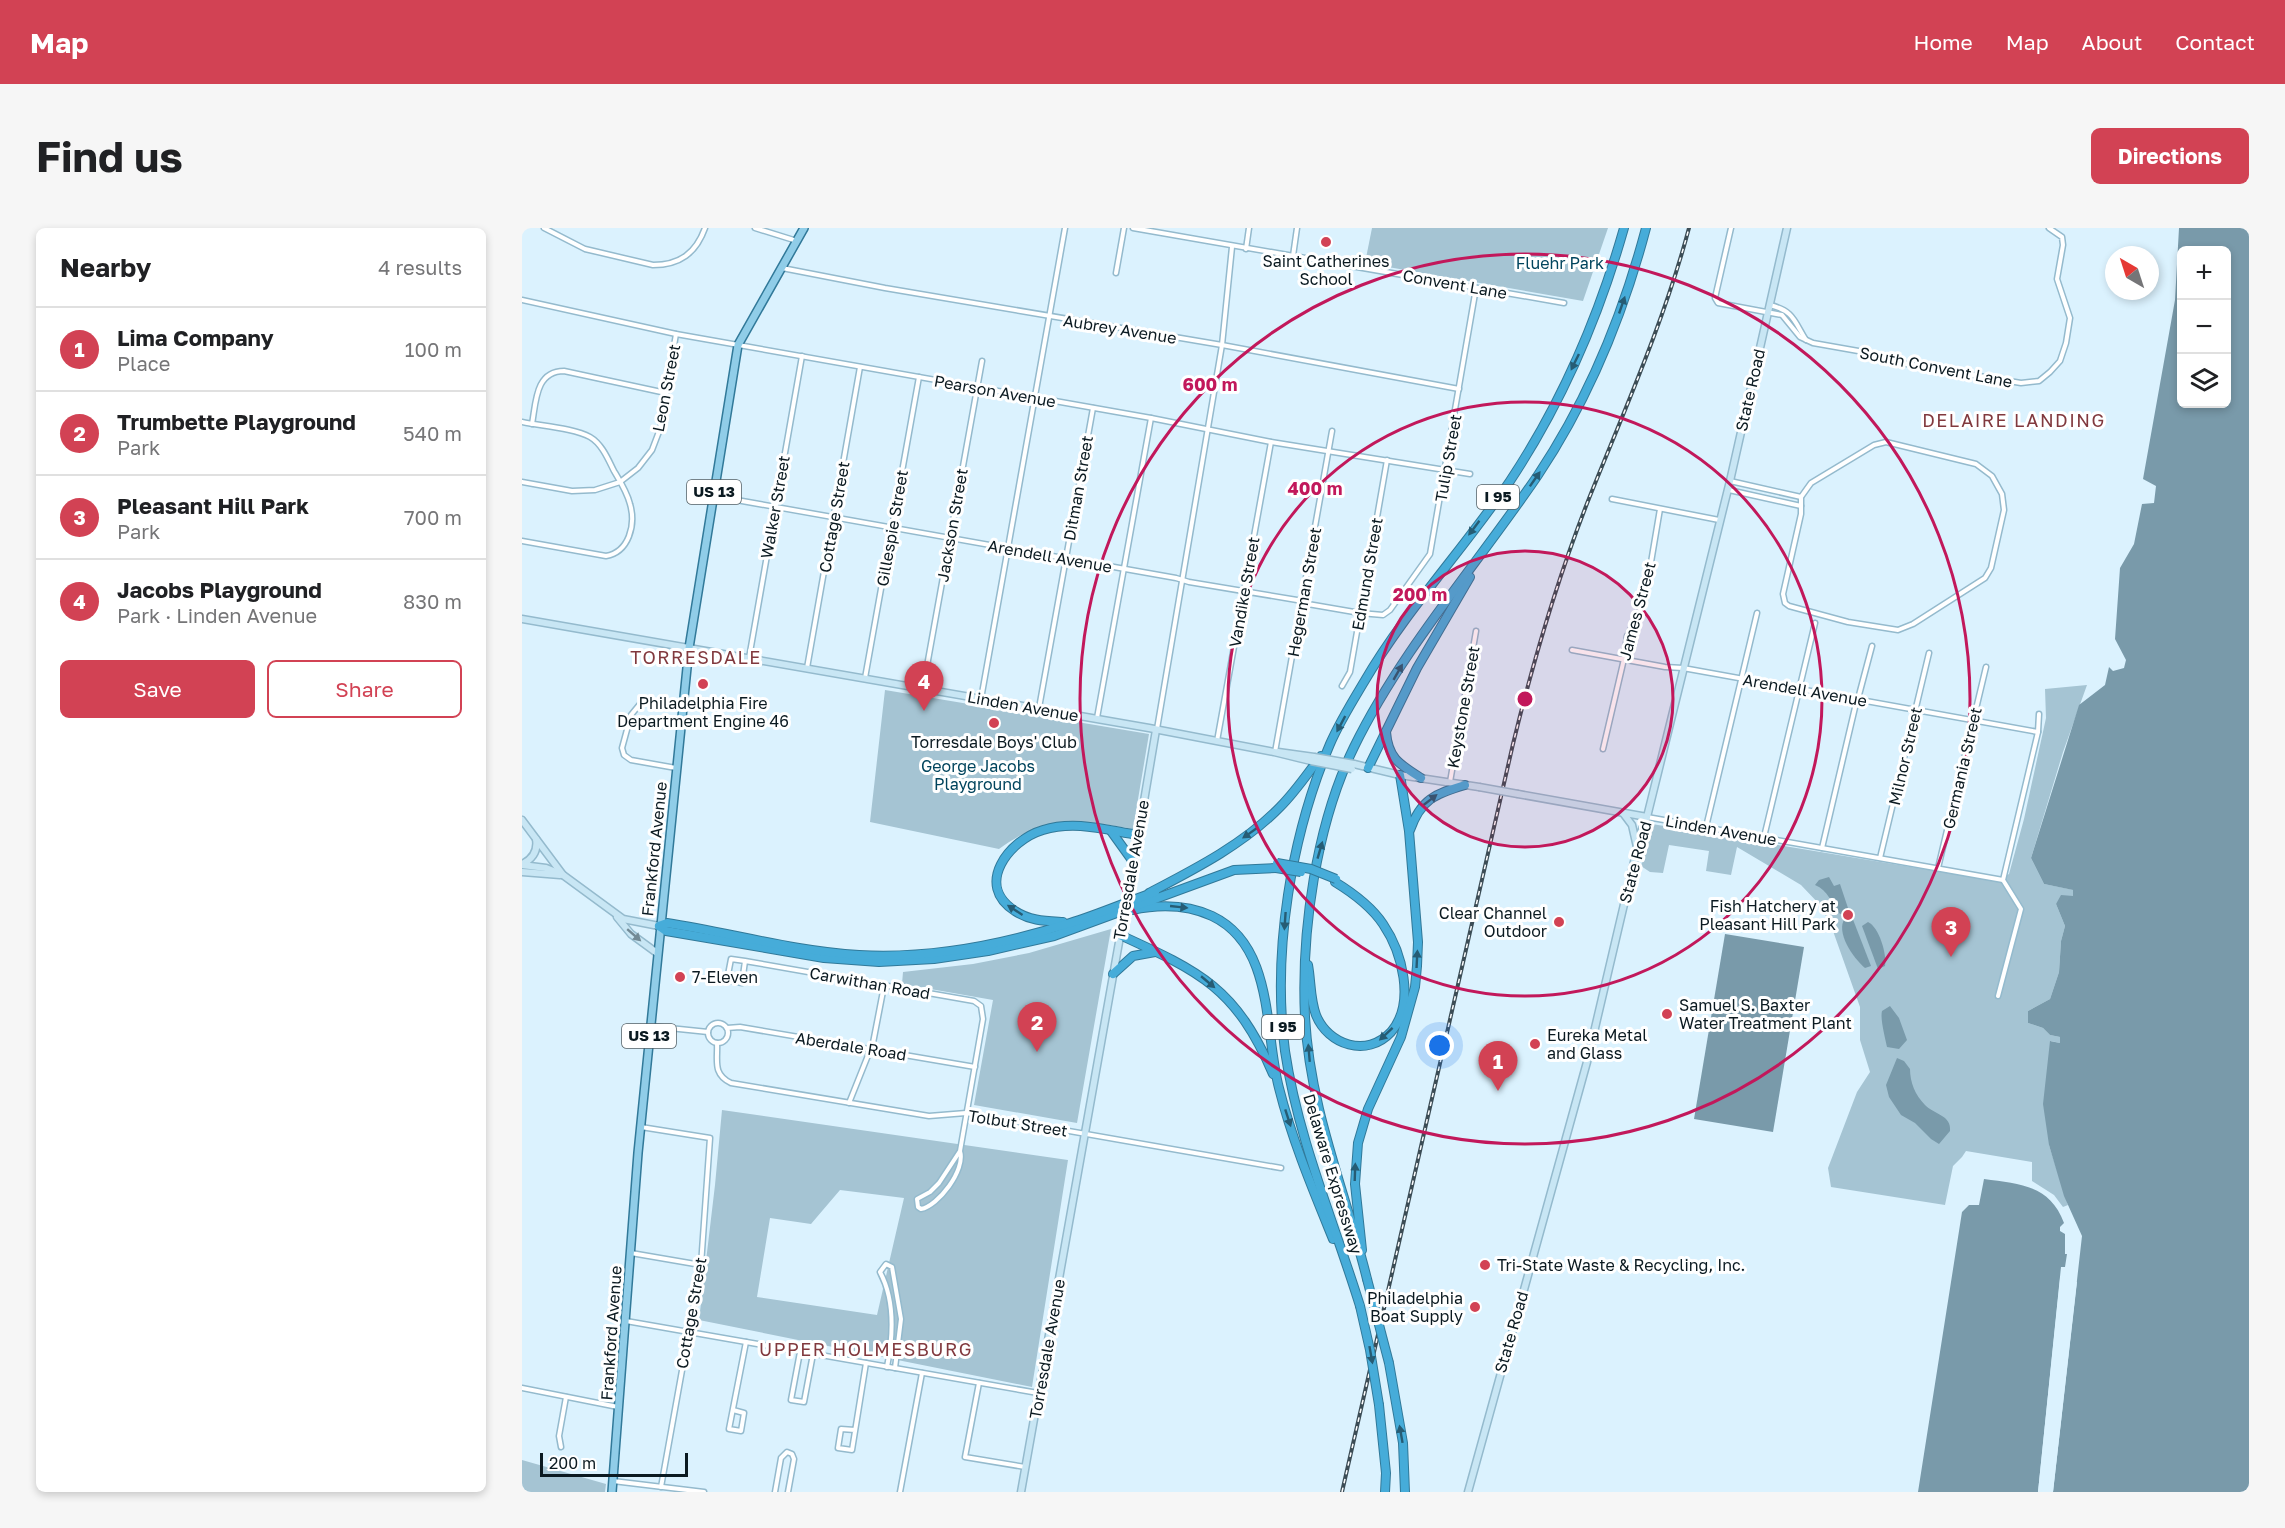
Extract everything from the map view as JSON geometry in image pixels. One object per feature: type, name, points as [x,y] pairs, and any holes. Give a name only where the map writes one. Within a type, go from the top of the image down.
[{"type":"highway","name":"Delaware Expressway","points":[[1385,1492],[1386,1473],[1379,1405],[1370,1350],[1359,1303],[1301,1125],[1291,1086],[1283,1021],[1283,953],[1290,877],[1308,812],[1331,743],[1388,645],[1510,481],[1546,421],[1579,352],[1612,270],[1623,228]]},
{"type":"highway","name":"Delaware Expressway","points":[[1405,1492],[1403,1443],[1389,1363],[1366,1276],[1320,1122],[1311,1074],[1305,1018],[1305,949],[1317,860],[1339,785],[1354,747],[1408,654],[1539,474],[1564,433],[1593,376],[1621,310],[1646,228]]},
{"type":"highway","points":[[1368,768],[1427,649],[1494,536]]},
{"type":"highway","points":[[1386,730],[1388,747],[1392,755],[1420,778]]},
{"type":"highway","points":[[1140,897],[1208,860],[1262,824],[1296,790],[1331,743]]},
{"type":"highway","points":[[1366,1276],[1354,1184],[1358,1143],[1368,1109],[1393,1058],[1408,1016],[1414,987],[1418,942],[1409,831],[1400,775]]},
{"type":"highway","points":[[1409,831],[1417,813],[1428,800],[1441,792],[1465,785]]},
{"type":"highway","points":[[1071,923],[1040,921],[1014,911],[1005,903],[999,893],[997,879],[999,866],[1014,845],[1041,831],[1067,825],[1093,826],[1138,835]]},
{"type":"highway","points":[[1111,831],[1122,844],[1133,866]]},
{"type":"highway","points":[[659,926],[666,931],[807,956],[897,962],[943,958],[1006,948],[1054,936],[1218,874],[1277,865]]},
{"type":"highway","points":[[659,926],[667,923],[808,949],[852,954],[933,953],[977,947],[1035,934],[1232,867],[1277,865],[1311,870],[1335,880],[1364,897],[1377,909],[1396,940],[1407,972],[1408,1016]]},
{"type":"highway","points":[[1305,949],[1316,1015],[1334,1038],[1355,1046],[1380,1041],[1391,1032],[1398,1020],[1404,999],[1397,951],[1383,923],[1372,910],[1335,880]]},
{"type":"highway","points":[[1102,919],[1152,907],[1183,907],[1216,918],[1233,931],[1256,964],[1279,1087]]},
{"type":"highway","points":[[1120,933],[1193,970],[1228,999],[1253,1032],[1279,1087],[1313,1189],[1359,1303]]},
{"type":"highway","points":[[1113,974],[1133,956],[1156,952]]},
{"type":"main road","name":"Frankford Avenue","points":[[612,1492],[640,1127],[689,648],[738,345],[804,228]]},
{"type":"street","points":[[544,228],[585,249],[653,265],[675,263],[690,254],[701,240],[705,228]]},
{"type":"street","points":[[755,228],[797,241]]},
{"type":"street","points":[[981,699],[1065,228]]},
{"type":"street","points":[[1116,273],[1124,228]]},
{"type":"street","name":"Convent Lane","points":[[1133,228],[1564,303]]},
{"type":"street","points":[[1246,249],[1249,228]]},
{"type":"street","points":[[1293,256],[1297,228]]},
{"type":"street","points":[[1731,228],[1715,301],[1769,309],[1783,308],[1790,313],[1807,342]]},
{"type":"street","name":"State Road","points":[[1468,1492],[1587,1062],[1637,848],[1647,817],[1728,490],[1787,228]]},
{"type":"street","name":"South Convent Lane","points":[[1807,342],[1864,352],[1901,363],[2021,383],[2039,381],[2060,361],[2071,322],[2057,279],[2063,241],[2060,234],[2051,229]]},
{"type":"street","name":"Torresdale Avenue","points":[[1021,1492],[1183,580],[1222,345],[1232,247]]},
{"type":"street","name":"Aubrey Avenue","points":[[781,268],[1460,389]]},
{"type":"street","name":"Tulip Street","points":[[1385,614],[1427,561],[1430,554],[1476,288]]},
{"type":"street","name":"Pearson Avenue","points":[[522,300],[676,334],[1151,418],[1271,442],[1470,474]]},
{"type":"street","points":[[1769,309],[1782,315],[1807,342]]},
{"type":"street","name":"Leon Street","points":[[620,482],[637,469],[652,450],[660,429],[676,334]]},
{"type":"street","name":"Walker Street","points":[[749,658],[802,356]]},
{"type":"street","name":"Jackson Street","points":[[923,688],[981,361]]},
{"type":"street","name":"Cottage Street","points":[[807,668],[861,367]]},
{"type":"street","points":[[532,424],[539,385],[547,375],[554,372],[564,371],[666,393]]},
{"type":"street","name":"Gillespie Street","points":[[865,678],[919,377]]},
{"type":"street","name":"Ditman Street","points":[[1039,709],[1092,408]]},
{"type":"street","points":[[1097,719],[1151,418]]},
{"type":"street","points":[[522,422],[582,434],[591,438],[602,448],[631,505],[630,532],[624,547],[606,556],[522,541]]},
{"type":"street","name":"Hegerman Street","points":[[1275,752],[1332,431]]},
{"type":"street","name":"Vandike Street","points":[[1217,742],[1271,442]]},
{"type":"street","points":[[1886,442],[1983,467],[1992,476],[2002,494],[2004,510],[1991,568],[1985,578],[1905,629],[1892,630],[1794,609],[1785,603],[1783,594],[1800,522],[1802,497],[1810,483],[1874,445],[1886,442]]},
{"type":"street","name":"Edmund Street","points":[[1342,686],[1350,672],[1387,460]]},
{"type":"street","points":[[1730,481],[1802,497]]},
{"type":"street","points":[[522,482],[584,492],[606,488],[620,482]]},
{"type":"street","points":[[1728,490],[1801,506]]},
{"type":"street","name":"Arendell Avenue","points":[[714,496],[1066,558],[1244,593],[1297,600],[1302,603],[1360,613],[1385,614]]},
{"type":"street","points":[[1612,499],[1719,520]]},
{"type":"street","name":"James Street","points":[[1603,748],[1628,632],[1638,615],[1647,586],[1660,509]]},
{"type":"street","points":[[1706,827],[1757,613]]},
{"type":"street","name":"Linden Avenue","points":[[522,619],[2003,880]]},
{"type":"street","points":[[1764,837],[1815,623]]},
{"type":"street","name":"Keystone Street","points":[[1450,782],[1476,631]]},
{"type":"street","points":[[1822,848],[1857,699],[1872,646]]},
{"type":"street","name":"Arendell Avenue","points":[[1572,650],[2038,732]]},
{"type":"street","name":"Milnor Street","points":[[1880,858],[1929,653]]},
{"type":"street","name":"Germania Street","points":[[1938,868],[1986,667]]},
{"type":"street","points":[[640,704],[632,715],[622,748],[624,755],[631,760],[676,768]]},
{"type":"street","points":[[1998,996],[2021,909],[2003,880],[2038,732],[2039,714]]},
{"type":"street","points":[[1623,813],[1632,825],[1637,848]]},
{"type":"street","points":[[522,820],[563,875]]},
{"type":"street","points":[[522,865],[534,854],[537,847],[536,838]]},
{"type":"street","points":[[522,865],[546,868],[563,875],[615,914],[627,920],[659,926]]},
{"type":"street","points":[[522,872],[551,876],[563,875]]},
{"type":"street","points":[[615,914],[631,934],[657,953]]},
{"type":"street","points":[[731,959],[745,962],[742,983],[728,980],[731,959]]},
{"type":"street","name":"Carwithan Road","points":[[745,962],[974,1001],[981,1006],[983,1019],[975,1066]]},
{"type":"street","points":[[849,1103],[871,1049],[884,986]]},
{"type":"street","points":[[718,1023],[727,1028],[727,1038],[717,1043],[710,1039],[708,1032],[711,1025],[718,1023]]},
{"type":"street","points":[[650,1026],[708,1032]]},
{"type":"street","name":"Aberdale Road","points":[[727,1028],[740,1027],[975,1066]]},
{"type":"street","name":"Tolbut Street","points":[[717,1043],[717,1070],[724,1080],[731,1083],[929,1116],[966,1113],[1281,1168]]},
{"type":"street","points":[[960,1151],[945,1176],[930,1192],[917,1198],[916,1203],[921,1209],[927,1207],[951,1182],[962,1161],[960,1151],[975,1066]]},
{"type":"street","name":"Cottage Street","points":[[640,1127],[710,1138],[701,1265],[661,1487]]},
{"type":"street","points":[[630,1253],[701,1265]]},
{"type":"street","points":[[887,1367],[892,1317],[880,1272],[886,1264],[892,1267],[900,1310],[901,1334],[895,1368]]},
{"type":"street","points":[[626,1320],[1039,1394]]},
{"type":"street","points":[[733,1410],[744,1413],[741,1431],[729,1430],[746,1342]]},
{"type":"street","points":[[800,1352],[791,1400],[804,1402],[813,1354]]},
{"type":"street","points":[[855,1430],[841,1429],[838,1448],[852,1450],[866,1363]]},
{"type":"street","points":[[900,1492],[922,1373]]},
{"type":"street","points":[[980,1383],[965,1457],[1025,1467]]},
{"type":"street","points":[[522,1388],[619,1407]]},
{"type":"street","points":[[561,1447],[559,1436],[566,1396]]},
{"type":"street","points":[[775,1492],[782,1457],[789,1452],[794,1459],[788,1492]]},
{"type":"street","points":[[613,1480],[704,1492]]},
{"type":"green space","name":"Fluehr Park","points":[[1372,228],[1608,228],[1583,301],[1365,263]]},
{"type":"green space","points":[[2087,685],[2063,752],[2031,858],[2044,884],[2074,890],[2074,896],[2056,904],[2065,926],[2061,941],[2059,972],[2050,999],[2028,1011],[2028,1023],[2043,1028],[2050,1035],[2060,1037],[2060,1043],[2051,1041],[2049,1145],[2068,1205],[2063,1207],[2054,1195],[2032,1181],[2032,1162],[1966,1151],[1953,1166],[1945,1205],[1831,1187],[1828,1168],[1857,1092],[1870,1072],[1860,1040],[1860,1007],[1833,931],[1821,906],[1801,885],[1737,847],[1731,875],[1706,871],[1709,851],[1669,845],[1663,873],[1650,872],[1641,866],[1652,824],[1996,881],[2009,874],[2024,819],[2046,718],[2045,689]]},
{"type":"green space","name":"George Jacobs Playground","points":[[885,690],[1149,734],[1133,829],[1096,823],[1063,822],[1032,830],[999,849],[870,822]]},
{"type":"green space","points":[[1111,929],[1077,1123],[974,1105],[993,1000],[902,984],[903,972],[973,964],[1029,953]]},
{"type":"green space","points":[[722,1110],[1068,1160],[1032,1387],[699,1320]],"holes":[[[840,1190],[904,1198],[877,1315],[757,1297],[770,1218],[811,1224]]]},
{"type":"green space","points":[[522,1460],[606,1484],[605,1492],[522,1492]]},
{"type":"shaded area","points":[[2179,228],[2249,228],[2249,1492],[2053,1492],[2082,1236],[2064,1196],[2049,1145],[2043,1104],[2050,1041],[2060,1043],[2060,1037],[2050,1035],[2043,1028],[2028,1023],[2028,1011],[2050,999],[2059,972],[2061,941],[2065,926],[2056,904],[2061,895],[2073,896],[2073,890],[2044,884],[2031,858],[2079,705],[2105,685],[2109,667],[2113,671],[2124,668],[2126,660],[2115,639],[2120,568],[2134,544],[2142,504],[2154,503],[2156,486],[2143,479],[2175,300],[2177,264],[2177,408],[2231,408],[2231,246],[2178,246]]},
{"type":"shaded area","points":[[1829,877],[1834,886],[1840,884],[1849,911],[1840,914],[1827,894],[1815,885],[1819,880]]},
{"type":"shaded area","points":[[1852,917],[1871,966],[1865,968],[1855,958],[1842,930],[1845,918]]},
{"type":"shaded area","points":[[1868,922],[1876,929],[1883,948],[1885,966],[1878,969],[1862,926]]},
{"type":"shaded area","points":[[1725,934],[1804,947],[1773,1132],[1694,1119]]},
{"type":"shaded area","points":[[1890,1006],[1899,1018],[1907,1040],[1899,1049],[1887,1047],[1884,1033],[1882,1011]]},
{"type":"shaded area","points":[[1897,1058],[1904,1061],[1910,1069],[1914,1088],[1921,1101],[1948,1121],[1950,1131],[1939,1144],[1915,1123],[1901,1115],[1889,1097],[1886,1085]]},
{"type":"shaded area","points":[[1984,1179],[2021,1185],[2042,1194],[2058,1210],[2064,1223],[2060,1231],[2065,1234],[2065,1254],[2067,1254],[2065,1267],[2061,1267],[2038,1492],[1918,1492],[1962,1212],[1969,1205],[1979,1205]]},
{"type":"pier","points":[[2060,1279],[2063,1280],[2050,1417],[2041,1492],[2038,1492]]},
{"type":"pier","points":[[2074,1281],[2077,1282],[2053,1492],[2050,1492]]},
{"type":"railway","points":[[1342,1492],[1513,744],[1546,621],[1588,501],[1656,332],[1689,228]]},
{"type":"place","name":"Saint Catherines School","points":[[1326,242]]},
{"type":"place","name":"Philadelphia Fire Department Engine 46","points":[[703,684]]},
{"type":"place","name":"Jacobs Playground","points":[[924,711]]},
{"type":"place","name":"Torresdale Boys' Club","points":[[994,723]]},
{"type":"place","name":"Fish Hatchery at Pleasant Hill Park","points":[[1848,915]]},
{"type":"place","name":"Clear Channel Outdoor","points":[[1559,922]]},
{"type":"place","name":"Pleasant Hill Park","points":[[1951,957]]},
{"type":"place","name":"7-Eleven","points":[[680,977]]},
{"type":"place","name":"Samuel S. Baxter Water Treatment Plant","points":[[1667,1014]]},
{"type":"place","name":"Eureka Metal and Glass","points":[[1535,1044]]},
{"type":"place","name":"Trumbette Playground","points":[[1037,1052]]},
{"type":"place","name":"Lima Company","points":[[1498,1091]]},
{"type":"place","name":"Tri-State Waste & Recycling, Inc.","points":[[1485,1265]]},
{"type":"place","name":"Philadelphia Boat Supply","points":[[1475,1307]]},
{"type":"district","name":"DELAIRE LANDING","points":[[2014,421]]},
{"type":"district","name":"TORRESDALE","points":[[696,658]]},
{"type":"district","name":"UPPER HOLMESBURG","points":[[866,1350]]}]
